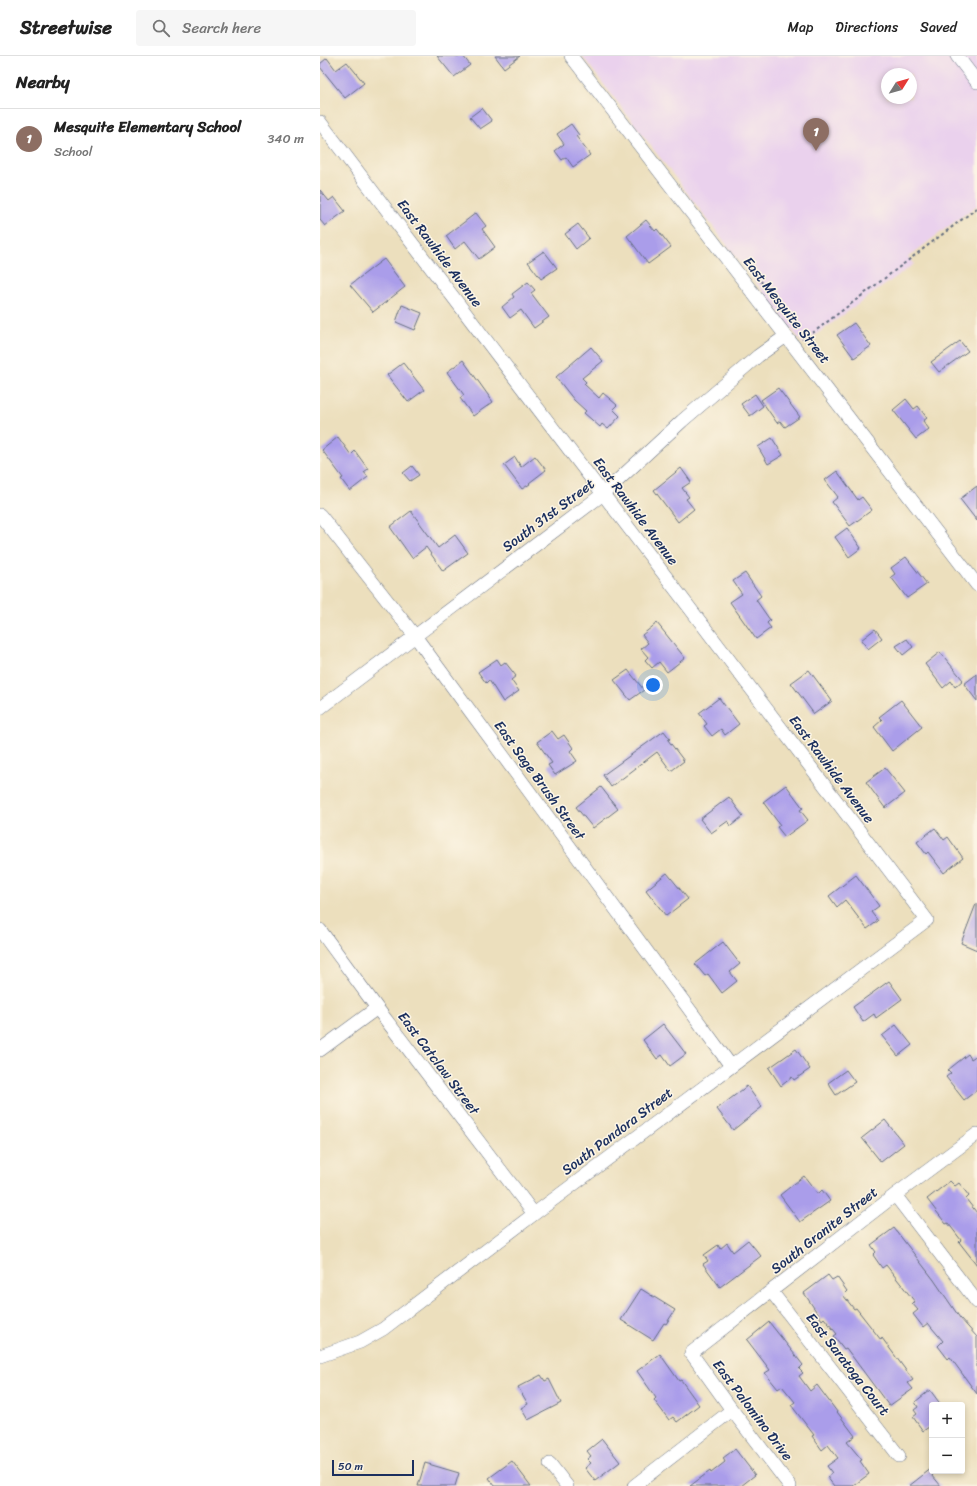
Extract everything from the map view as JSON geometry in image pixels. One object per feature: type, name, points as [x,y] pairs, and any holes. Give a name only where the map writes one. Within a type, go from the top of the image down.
[{"type":"street","name":"East Mesquite Street","points":[[571,56],[977,584]]},
{"type":"street","points":[[957,56],[977,82]]},
{"type":"street","name":"East Rawhide Avenue","points":[[320,122],[926,920]]},
{"type":"street","name":"South 31st Street","points":[[320,708],[603,494],[682,421],[752,361],[786,336]]},
{"type":"street","name":"East Sage Brush Street","points":[[320,515],[415,636],[731,1066]]},
{"type":"street","name":"South Pandora Street","points":[[320,1356],[360,1342],[383,1329],[926,920]]},
{"type":"street","name":"East Catclaw Street","points":[[320,930],[377,1008],[534,1214]]},
{"type":"street","points":[[320,1050],[377,1008]]},
{"type":"street","name":"South Granite Street","points":[[692,1353],[895,1195],[977,1134]]},
{"type":"street","points":[[895,1195],[977,1302]]},
{"type":"street","name":"East Saratoga Court","points":[[772,1291],[899,1456]]},
{"type":"street","name":"East Palomino Drive","points":[[692,1353],[785,1484]]},
{"type":"street","points":[[634,1486],[732,1410]]},
{"type":"street","points":[[550,1464],[566,1486]]},
{"type":"path","points":[[802,339],[806,338],[977,208]]},
{"type":"path","points":[[761,281],[765,288]]},
{"type":"shaded area","points":[[582,56],[977,56],[977,205],[908,257],[914,264],[803,344]]},
{"type":"building","points":[[437,56],[463,56],[470,65],[454,77]]},
{"type":"building","points":[[495,56],[520,56],[504,68]]},
{"type":"building","points":[[327,58],[336,70],[347,62],[364,83],[345,98],[320,67],[320,64]]},
{"type":"building","points":[[482,108],[492,121],[480,129],[470,117]]},
{"type":"building","points":[[571,124],[579,135],[576,136],[590,155],[573,167],[566,157],[562,160],[555,151],[564,144],[557,134]]},
{"type":"building","points":[[320,190],[329,201],[334,197],[345,211],[325,226],[320,220]]},
{"type":"building","points":[[476,213],[486,226],[482,229],[495,247],[479,259],[465,241],[455,249],[446,236]]},
{"type":"building","points":[[646,220],[655,231],[657,229],[671,247],[648,264],[627,236]]},
{"type":"building","points":[[578,224],[589,238],[576,249],[565,234]]},
{"type":"building","points":[[544,251],[557,268],[541,279],[528,262]]},
{"type":"building","points":[[384,259],[405,287],[373,312],[350,285]]},
{"type":"building","points":[[528,282],[535,290],[531,293],[549,317],[534,328],[521,310],[510,318],[502,307],[514,297],[512,294]]},
{"type":"building","points":[[402,305],[422,313],[415,330],[396,322]]},
{"type":"building","points":[[854,323],[871,346],[854,358],[837,335]]},
{"type":"building","points":[[960,341],[968,351],[939,372],[931,362]]},
{"type":"building","points":[[591,347],[603,361],[582,378],[586,382],[584,384],[599,398],[603,393],[617,405],[613,409],[620,416],[608,429],[602,424],[600,427],[584,413],[586,411],[574,400],[556,377]]},
{"type":"building","points":[[463,360],[493,402],[473,416],[460,398],[464,395],[447,372]]},
{"type":"building","points":[[403,363],[424,390],[408,402],[387,375]]},
{"type":"building","points":[[778,388],[800,417],[785,427],[780,421],[777,423],[761,400]]},
{"type":"building","points":[[755,394],[763,406],[750,416],[741,404]]},
{"type":"building","points":[[906,399],[914,409],[918,406],[927,418],[923,421],[929,429],[916,439],[893,410]]},
{"type":"building","points":[[338,437],[351,455],[355,451],[368,469],[364,472],[368,477],[350,491],[341,479],[343,478],[322,450]]},
{"type":"building","points":[[772,438],[783,455],[768,464],[758,447]]},
{"type":"building","points":[[535,456],[546,470],[522,489],[504,465],[515,457],[521,467]]},
{"type":"building","points":[[412,466],[419,475],[410,481],[403,473]]},
{"type":"building","points":[[681,468],[691,482],[682,488],[689,497],[686,499],[694,509],[678,522],[654,490]]},
{"type":"building","points":[[837,471],[858,500],[862,497],[872,510],[850,526],[832,502],[838,497],[825,480]]},
{"type":"building","points":[[977,486],[977,521],[960,499]]},
{"type":"building","points":[[411,511],[438,548],[455,535],[468,553],[443,571],[426,547],[412,558],[390,527]]},
{"type":"building","points":[[847,528],[861,548],[849,557],[835,537]]},
{"type":"building","points":[[906,557],[927,584],[907,598],[891,577],[895,574],[891,568]]},
{"type":"building","points":[[745,573],[761,596],[756,600],[770,620],[767,623],[771,628],[756,639],[730,602],[742,594],[733,581]]},
{"type":"building","points":[[657,623],[685,658],[667,672],[659,662],[652,668],[645,660],[648,657],[641,649],[648,643],[642,635]]},
{"type":"building","points":[[875,629],[882,638],[868,649],[861,640]]},
{"type":"building","points":[[907,639],[913,647],[903,655],[896,646]]},
{"type":"building","points":[[940,652],[963,680],[955,687],[951,681],[943,688],[925,664]]},
{"type":"building","points":[[497,659],[501,665],[505,662],[516,676],[511,680],[519,691],[503,702],[489,680],[486,683],[478,672]]},
{"type":"building","points":[[628,670],[644,690],[630,700],[614,680]]},
{"type":"building","points":[[809,670],[832,701],[814,714],[791,683]]},
{"type":"building","points":[[977,674],[977,701],[964,684]]},
{"type":"building","points":[[719,698],[739,724],[725,735],[721,729],[712,736],[704,726],[707,724],[699,713]]},
{"type":"building","points":[[901,700],[922,727],[892,751],[874,727],[882,720],[879,717]]},
{"type":"building","points":[[552,731],[558,739],[564,735],[573,748],[570,751],[577,761],[555,775],[548,765],[552,763],[537,742]]},
{"type":"building","points":[[664,731],[670,739],[668,740],[684,761],[671,771],[657,752],[611,787],[603,775]]},
{"type":"building","points":[[885,768],[905,793],[885,808],[866,782]]},
{"type":"building","points":[[786,785],[803,808],[800,810],[808,820],[785,837],[777,827],[780,825],[763,802]]},
{"type":"building","points":[[601,787],[618,809],[593,828],[576,807]]},
{"type":"building","points":[[729,797],[743,816],[731,826],[728,821],[711,833],[700,819]]},
{"type":"building","points":[[935,828],[944,840],[948,837],[963,858],[944,873],[928,852],[926,854],[917,842]]},
{"type":"building","points":[[667,873],[688,899],[666,916],[646,890]]},
{"type":"building","points":[[856,875],[879,906],[871,912],[878,921],[867,929],[845,900],[837,907],[829,896]]},
{"type":"building","points":[[977,904],[977,950],[961,943]]},
{"type":"building","points":[[723,942],[740,964],[730,972],[737,981],[722,993],[708,974],[705,976],[695,964]]},
{"type":"building","points":[[889,981],[902,999],[876,1018],[874,1014],[863,1022],[853,1007]]},
{"type":"building","points":[[663,1024],[686,1054],[670,1066],[662,1055],[657,1059],[643,1040]]},
{"type":"building","points":[[896,1025],[912,1045],[898,1056],[882,1036]]},
{"type":"building","points":[[796,1049],[810,1069],[794,1080],[792,1077],[781,1086],[769,1068]]},
{"type":"building","points":[[968,1054],[971,1059],[977,1055],[977,1090],[964,1100],[946,1077],[951,1073],[948,1070]]},
{"type":"building","points":[[846,1070],[855,1082],[836,1095],[828,1083]]},
{"type":"building","points":[[747,1086],[762,1107],[733,1130],[717,1109]]},
{"type":"building","points":[[885,1120],[904,1144],[881,1162],[862,1138]]},
{"type":"building","points":[[804,1176],[818,1194],[822,1190],[830,1201],[800,1222],[780,1195]]},
{"type":"building","points":[[950,1181],[955,1186],[959,1183],[969,1196],[966,1199],[977,1213],[977,1265],[959,1242],[961,1240],[948,1223],[946,1224],[927,1199]]},
{"type":"building","points":[[894,1228],[934,1280],[960,1318],[977,1337],[977,1394],[950,1357],[948,1359],[938,1346],[943,1341],[928,1323],[923,1327],[913,1314],[918,1310],[912,1303],[915,1302],[886,1265],[882,1268],[873,1255],[876,1252],[871,1245]]},
{"type":"building","points":[[748,1240],[761,1256],[720,1287],[703,1264],[708,1261],[704,1255],[718,1245],[720,1249],[727,1243],[733,1252]]},
{"type":"building","points":[[828,1275],[832,1280],[837,1277],[847,1291],[843,1295],[854,1309],[856,1308],[881,1340],[882,1338],[913,1380],[908,1383],[913,1389],[889,1406],[846,1348],[844,1349],[834,1336],[837,1334],[824,1318],[822,1320],[804,1293]]},
{"type":"building","points":[[641,1289],[675,1310],[653,1340],[621,1320]]},
{"type":"building","points":[[769,1322],[803,1365],[799,1369],[803,1373],[799,1376],[810,1391],[817,1385],[855,1436],[847,1442],[862,1460],[860,1461],[869,1474],[853,1486],[834,1486],[827,1477],[832,1473],[827,1466],[838,1458],[828,1445],[822,1450],[812,1436],[814,1435],[791,1405],[795,1402],[782,1386],[778,1389],[765,1373],[770,1370],[747,1340]]},
{"type":"building","points":[[660,1354],[679,1381],[681,1380],[699,1405],[677,1422],[673,1417],[669,1420],[654,1400],[656,1398],[637,1371]]},
{"type":"building","points":[[541,1375],[545,1381],[549,1379],[561,1403],[528,1420],[521,1408],[528,1404],[518,1387]]},
{"type":"building","points":[[930,1390],[939,1402],[929,1402],[929,1427],[923,1431],[913,1417],[917,1414],[914,1410],[918,1407],[915,1402]]},
{"type":"building","points":[[602,1439],[620,1462],[595,1481],[585,1468],[591,1463],[587,1459],[591,1456],[587,1451]]},
{"type":"building","points":[[735,1449],[755,1475],[741,1486],[690,1486],[725,1462],[723,1458]]},
{"type":"building","points":[[512,1461],[531,1486],[495,1486],[489,1478]]},
{"type":"building","points":[[425,1463],[459,1473],[455,1486],[418,1486]]},
{"type":"building","points":[[929,1470],[929,1474],[932,1474],[941,1486],[909,1486]]},
{"type":"place","name":"Mesquite Elementary School","points":[[816,151]]}]
